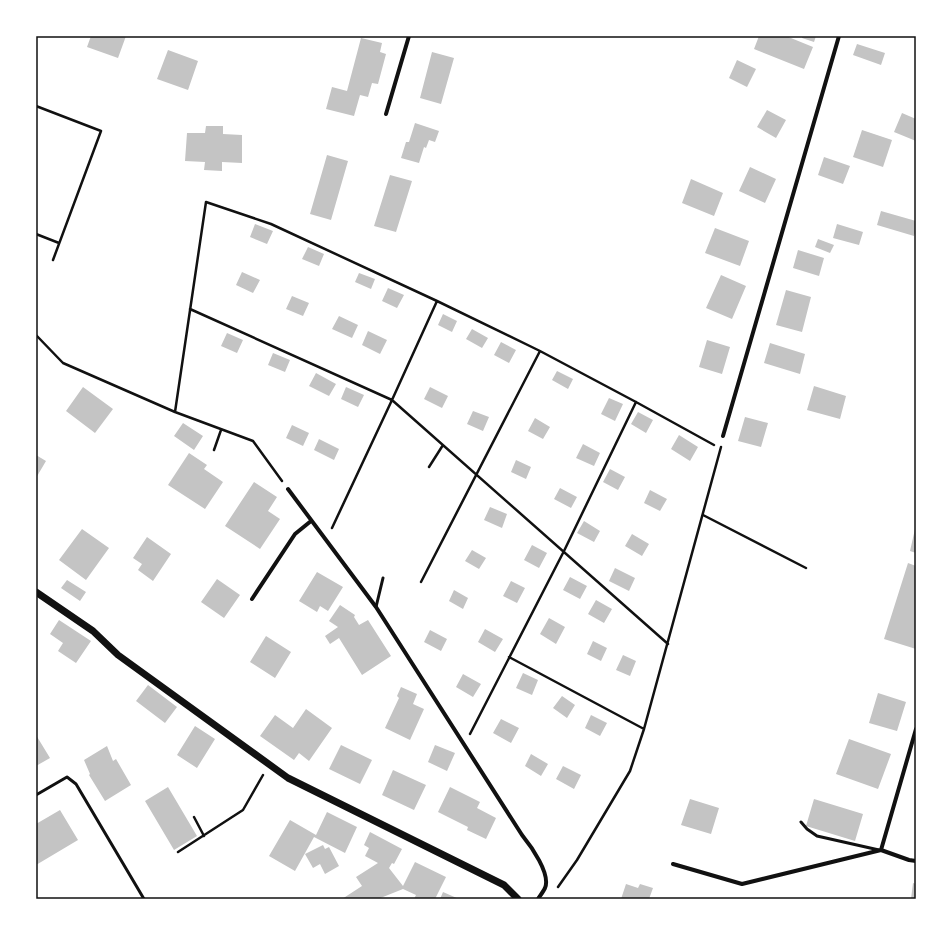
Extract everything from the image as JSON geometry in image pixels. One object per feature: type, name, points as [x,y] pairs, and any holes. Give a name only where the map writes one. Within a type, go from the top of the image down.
[{"type":"street","points":[[386,114],[408,36]]},
{"type":"street","points":[[723,436],[839,36]]},
{"type":"street","points":[[288,489],[376,607],[462,743],[532,848],[546,876],[545,887],[538,899]]},
{"type":"street","points":[[252,599],[295,534],[311,521]]},
{"type":"street","points":[[36,592],[93,631],[118,655],[288,778],[504,885],[518,899]]},
{"type":"street","points":[[881,850],[916,729]]},
{"type":"street","points":[[673,864],[742,884],[881,850],[909,860],[916,860]]},
{"type":"lane","points":[[376,607],[383,578]]},
{"type":"lane","points":[[36,795],[67,777],[76,784],[144,899]]},
{"type":"lane","points":[[801,822],[807,829],[817,836],[881,850]]},
{"type":"path","points":[[36,106],[101,131],[53,260]]},
{"type":"path","points":[[175,412],[206,202],[271,224],[437,301],[540,351],[721,449]]},
{"type":"path","points":[[36,234],[59,243]]},
{"type":"path","points":[[325,540],[392,400],[437,301]]},
{"type":"path","points":[[190,309],[392,400],[668,644]]},
{"type":"path","points":[[36,335],[63,363],[175,412],[253,441],[288,489]]},
{"type":"path","points":[[421,582],[540,351]]},
{"type":"path","points":[[462,743],[468,738],[564,551],[636,402]]},
{"type":"path","points":[[214,450],[222,430]]},
{"type":"path","points":[[564,878],[630,771],[644,729],[668,644],[721,449],[723,436]]},
{"type":"path","points":[[428,467],[443,445]]},
{"type":"path","points":[[703,515],[806,568]]},
{"type":"path","points":[[509,657],[644,729]]},
{"type":"path","points":[[178,852],[243,810],[270,764]]},
{"type":"path","points":[[194,817],[204,836]]},
{"type":"building","points":[[91,36],[126,36],[118,58],[87,47]]},
{"type":"building","points":[[759,36],[786,36],[813,47],[804,69],[754,49]]},
{"type":"building","points":[[802,36],[816,36],[814,42],[802,38]]},
{"type":"building","points":[[361,38],[382,43],[380,52],[386,54],[378,84],[372,83],[368,97],[360,95],[354,116],[326,109],[332,87],[347,91]]},
{"type":"building","points":[[857,44],[885,53],[881,65],[853,55]]},
{"type":"building","points":[[168,50],[198,61],[188,90],[157,79]]},
{"type":"building","points":[[432,52],[454,58],[441,104],[420,98]]},
{"type":"building","points":[[737,60],[756,69],[747,87],[729,78]]},
{"type":"building","points":[[767,110],[786,120],[776,138],[757,127]]},
{"type":"building","points":[[902,113],[916,119],[916,141],[894,132]]},
{"type":"building","points":[[415,123],[439,131],[435,142],[429,140],[426,148],[424,147],[419,163],[401,158],[406,142],[409,142]]},
{"type":"building","points":[[206,126],[223,126],[223,134],[242,135],[242,163],[222,162],[222,171],[204,170],[205,162],[185,161],[187,133],[205,133]]},
{"type":"building","points":[[862,130],[892,140],[883,167],[853,157]]},
{"type":"building","points":[[327,155],[348,161],[331,220],[310,214]]},
{"type":"building","points":[[824,157],[850,166],[843,184],[818,175]]},
{"type":"building","points":[[750,167],[776,179],[765,203],[739,191]]},
{"type":"building","points":[[390,175],[412,181],[396,232],[374,226]]},
{"type":"building","points":[[691,179],[723,193],[714,216],[682,203]]},
{"type":"building","points":[[881,211],[916,221],[914,236],[877,225]]},
{"type":"building","points":[[255,224],[273,231],[267,244],[250,237]]},
{"type":"building","points":[[837,224],[863,232],[859,245],[833,238]]},
{"type":"building","points":[[715,228],[749,241],[740,266],[705,253]]},
{"type":"building","points":[[818,239],[834,245],[830,253],[815,247]]},
{"type":"building","points":[[308,247],[324,254],[319,266],[302,259]]},
{"type":"building","points":[[798,250],[824,258],[819,276],[793,268]]},
{"type":"building","points":[[242,272],[260,280],[253,293],[236,285]]},
{"type":"building","points":[[359,273],[375,279],[371,289],[355,282]]},
{"type":"building","points":[[721,275],[746,286],[732,319],[706,308]]},
{"type":"building","points":[[388,288],[404,295],[397,308],[382,301]]},
{"type":"building","points":[[786,290],[811,297],[802,332],[776,325]]},
{"type":"building","points":[[292,296],[309,303],[303,316],[286,309]]},
{"type":"building","points":[[443,314],[457,321],[452,332],[438,325]]},
{"type":"building","points":[[339,316],[358,325],[352,338],[332,329]]},
{"type":"building","points":[[472,329],[488,338],[482,348],[466,339]]},
{"type":"building","points":[[368,331],[387,340],[380,354],[362,345]]},
{"type":"building","points":[[227,333],[243,340],[237,353],[221,346]]},
{"type":"building","points":[[707,340],[730,347],[722,374],[699,367]]},
{"type":"building","points":[[501,342],[516,350],[509,363],[494,355]]},
{"type":"building","points":[[770,343],[805,354],[800,374],[764,363]]},
{"type":"building","points":[[273,353],[290,360],[285,372],[268,365]]},
{"type":"building","points":[[557,371],[573,379],[568,389],[552,380]]},
{"type":"building","points":[[316,373],[336,384],[329,396],[309,386]]},
{"type":"building","points":[[814,386],[846,396],[840,419],[807,410]]},
{"type":"building","points":[[83,387],[113,409],[95,433],[66,411]]},
{"type":"building","points":[[346,387],[364,395],[358,407],[341,399]]},
{"type":"building","points":[[430,387],[448,396],[442,408],[424,399]]},
{"type":"building","points":[[609,398],[623,404],[615,421],[601,414]]},
{"type":"building","points":[[473,411],[489,417],[483,431],[467,424]]},
{"type":"building","points":[[638,412],[653,420],[646,433],[631,424]]},
{"type":"building","points":[[745,417],[768,423],[761,447],[738,441]]},
{"type":"building","points":[[535,418],[550,427],[543,439],[528,431]]},
{"type":"building","points":[[183,423],[203,436],[194,450],[174,436]]},
{"type":"building","points":[[292,425],[309,433],[303,446],[286,438]]},
{"type":"building","points":[[679,435],[698,447],[690,461],[671,449]]},
{"type":"building","points":[[319,439],[339,449],[334,460],[314,450]]},
{"type":"building","points":[[583,444],[600,453],[594,466],[576,458]]},
{"type":"building","points":[[189,453],[207,465],[204,469],[223,482],[205,509],[168,485]]},
{"type":"building","points":[[36,455],[46,461],[36,478]]},
{"type":"building","points":[[516,460],[531,467],[526,479],[511,472]]},
{"type":"building","points":[[610,469],[625,477],[618,490],[603,482]]},
{"type":"building","points":[[254,482],[277,497],[268,511],[280,519],[260,549],[225,526]]},
{"type":"building","points":[[560,488],[577,497],[571,508],[554,499]]},
{"type":"building","points":[[650,490],[667,499],[660,511],[644,503]]},
{"type":"building","points":[[490,507],[507,514],[502,528],[484,520]]},
{"type":"building","points":[[584,521],[600,531],[594,542],[577,533]]},
{"type":"building","points":[[82,529],[109,548],[86,580],[59,560]]},
{"type":"building","points":[[916,529],[916,553],[910,551]]},
{"type":"building","points":[[632,534],[649,544],[642,556],[625,546]]},
{"type":"building","points":[[147,537],[171,554],[153,581],[138,570],[142,564],[133,558]]},
{"type":"building","points":[[532,545],[547,553],[539,568],[524,560]]},
{"type":"building","points":[[472,550],[486,558],[479,569],[465,561]]},
{"type":"building","points":[[908,563],[916,566],[916,649],[884,639]]},
{"type":"building","points":[[615,568],[635,578],[629,591],[609,581]]},
{"type":"building","points":[[317,572],[343,587],[328,611],[320,606],[317,612],[299,601]]},
{"type":"building","points":[[570,577],[587,586],[580,599],[563,590]]},
{"type":"building","points":[[217,579],[240,595],[224,618],[201,602]]},
{"type":"building","points":[[67,580],[86,592],[80,601],[61,588]]},
{"type":"building","points":[[511,581],[525,588],[517,603],[503,596]]},
{"type":"building","points":[[454,590],[468,598],[463,609],[449,601]]},
{"type":"building","points":[[596,600],[612,609],[604,623],[588,614]]},
{"type":"building","points":[[340,605],[355,615],[354,617],[359,625],[368,620],[391,656],[362,675],[339,638],[330,644],[325,636],[338,627],[329,621]]},
{"type":"building","points":[[549,618],[565,627],[556,644],[540,634]]},
{"type":"building","points":[[59,620],[91,641],[76,663],[58,651],[63,643],[50,634]]},
{"type":"building","points":[[485,629],[503,639],[495,652],[478,642]]},
{"type":"building","points":[[430,630],[447,639],[441,651],[424,642]]},
{"type":"building","points":[[266,636],[291,652],[275,678],[250,662]]},
{"type":"building","points":[[593,641],[607,648],[601,661],[587,654]]},
{"type":"building","points":[[623,655],[636,661],[630,676],[616,670]]},
{"type":"building","points":[[523,673],[538,680],[532,695],[516,688]]},
{"type":"building","points":[[463,674],[481,684],[473,697],[456,687]]},
{"type":"building","points":[[148,685],[177,707],[165,723],[136,701]]},
{"type":"building","points":[[401,687],[417,694],[413,704],[424,709],[410,740],[385,728],[399,698],[397,696]]},
{"type":"building","points":[[878,693],[906,702],[897,731],[869,723]]},
{"type":"building","points":[[562,696],[575,705],[567,718],[553,708]]},
{"type":"building","points":[[306,709],[332,728],[309,761],[299,753],[294,760],[260,736],[275,715],[293,728]]},
{"type":"building","points":[[591,715],[607,723],[600,736],[585,728]]},
{"type":"building","points":[[501,719],[519,728],[511,743],[493,733]]},
{"type":"building","points":[[195,726],[215,739],[197,768],[177,755]]},
{"type":"building","points":[[36,735],[50,758],[36,766]]},
{"type":"building","points":[[849,739],[891,754],[878,789],[836,774]]},
{"type":"building","points":[[341,745],[372,760],[360,784],[329,769]]},
{"type":"building","points":[[435,745],[455,753],[447,771],[428,762]]},
{"type":"building","points":[[107,746],[113,761],[116,759],[131,785],[105,801],[89,775],[90,774],[84,760]]},
{"type":"building","points":[[531,754],[548,764],[541,776],[525,766]]},
{"type":"building","points":[[563,766],[581,775],[574,789],[556,779]]},
{"type":"building","points":[[393,770],[426,785],[414,810],[382,795]]},
{"type":"building","points":[[168,787],[197,836],[174,850],[145,801]]},
{"type":"building","points":[[450,787],[480,802],[477,808],[496,818],[486,839],[467,830],[468,827],[438,812]]},
{"type":"building","points":[[690,799],[719,808],[711,834],[681,825]]},
{"type":"building","points":[[814,799],[863,814],[855,841],[806,826]]},
{"type":"building","points":[[60,810],[78,840],[36,865],[36,824]]},
{"type":"building","points":[[327,812],[357,827],[345,853],[314,837],[295,871],[269,856],[290,820],[316,835]]},
{"type":"building","points":[[370,832],[402,849],[394,864],[392,863],[389,868],[403,886],[415,862],[446,877],[435,899],[414,899],[416,895],[403,889],[378,899],[342,899],[362,886],[356,877],[378,863],[365,856],[369,848],[364,845]]},
{"type":"building","points":[[323,845],[325,849],[329,847],[339,866],[325,874],[320,864],[313,868],[305,854]]},
{"type":"building","points":[[913,883],[916,884],[916,899],[911,899]]},
{"type":"building","points":[[626,884],[638,888],[640,884],[653,888],[649,899],[621,899]]},
{"type":"building","points":[[443,892],[459,899],[440,899]]}]
